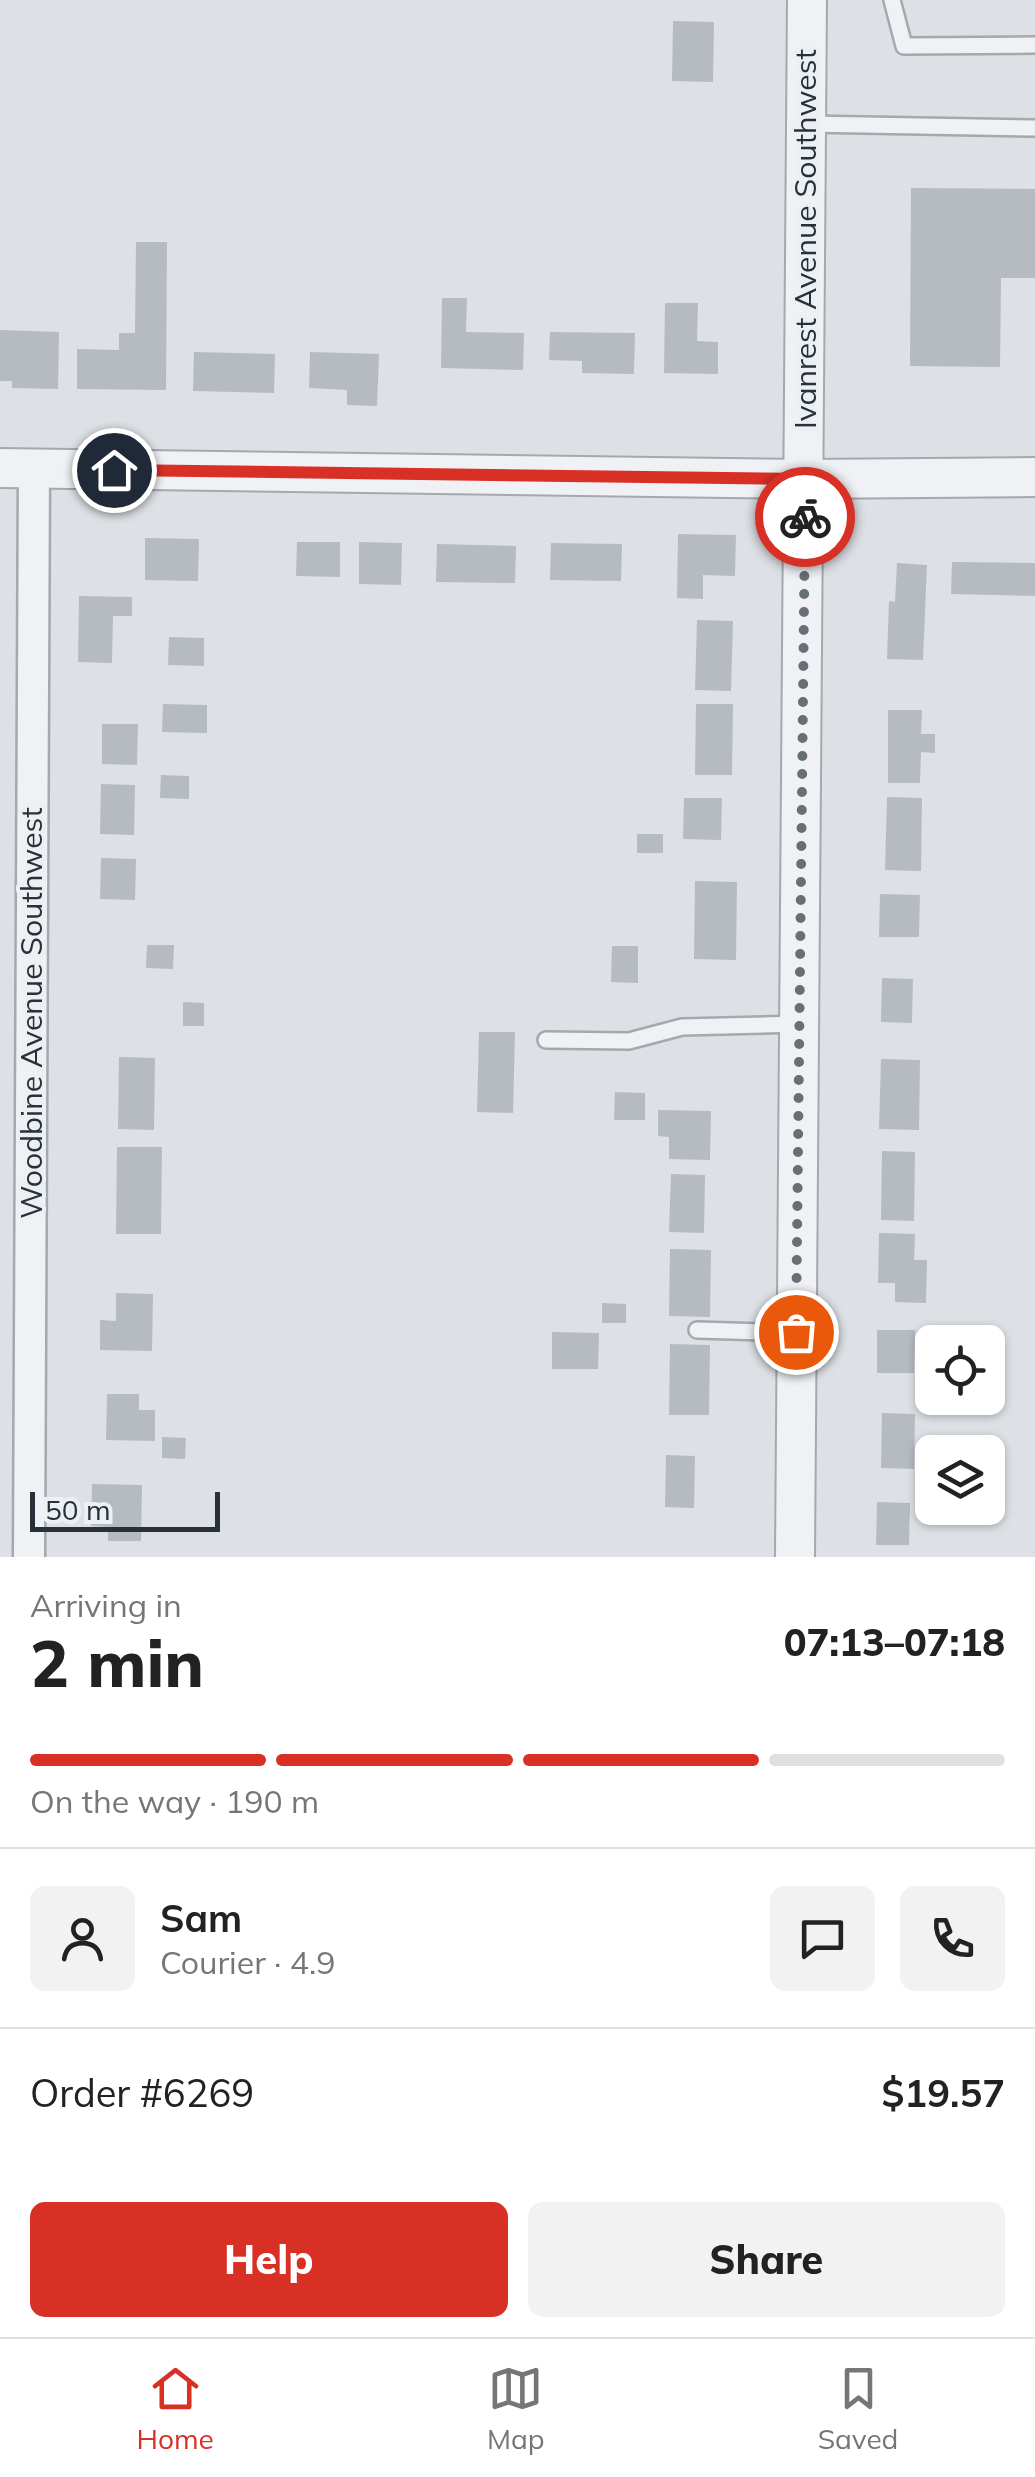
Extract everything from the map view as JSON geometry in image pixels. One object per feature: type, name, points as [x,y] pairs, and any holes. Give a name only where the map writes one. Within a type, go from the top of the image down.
[{"type":"street","name":"Ivanrest Avenue Southwest","points":[[795,1557],[807,0]]},
{"type":"street","points":[[17,468],[805,479],[1035,477]]},
{"type":"street","name":"Woodbine Avenue Southwest","points":[[17,468],[29,1557]]},
{"type":"lane","points":[[892,0],[904,46],[1035,45]]},
{"type":"lane","points":[[806,124],[1035,128]]},
{"type":"lane","points":[[546,1040],[630,1041],[682,1026],[799,1024]]},
{"type":"lane","points":[[697,1330],[796,1332]]},
{"type":"building","points":[[673,21],[714,22],[713,82],[672,81]]},
{"type":"building","points":[[911,188],[1035,189],[1035,278],[1001,278],[1000,367],[910,366]]},
{"type":"building","points":[[136,242],[167,242],[166,390],[77,389],[77,349],[119,350],[119,333],[135,333]]},
{"type":"building","points":[[442,298],[467,298],[466,332],[524,333],[523,370],[441,368]]},
{"type":"building","points":[[665,303],[698,303],[697,341],[718,342],[718,374],[664,373]]},
{"type":"building","points":[[0,330],[59,332],[58,389],[12,388],[12,381],[0,381]]},
{"type":"building","points":[[550,332],[635,333],[634,374],[582,373],[582,361],[549,360]]},
{"type":"building","points":[[194,352],[275,354],[274,393],[193,391]]},
{"type":"building","points":[[310,352],[379,354],[377,406],[347,405],[347,390],[309,388]]},
{"type":"building","points":[[678,534],[736,535],[735,576],[703,575],[703,599],[677,598]]},
{"type":"building","points":[[145,538],[199,539],[198,581],[145,580]]},
{"type":"building","points":[[297,542],[340,542],[340,577],[296,576]]},
{"type":"building","points":[[359,542],[402,543],[401,585],[359,584]]},
{"type":"building","points":[[551,543],[622,544],[621,581],[550,580]]},
{"type":"building","points":[[437,544],[516,546],[515,583],[436,582]]},
{"type":"building","points":[[952,562],[1035,563],[1035,596],[951,594]]},
{"type":"building","points":[[897,563],[927,565],[923,660],[887,659],[889,601],[895,602]]},
{"type":"building","points":[[79,596],[132,597],[132,616],[113,616],[112,663],[78,662]]},
{"type":"building","points":[[697,620],[733,621],[731,691],[695,690]]},
{"type":"building","points":[[169,637],[204,638],[204,666],[168,665]]},
{"type":"building","points":[[163,704],[207,705],[207,733],[162,732]]},
{"type":"building","points":[[696,704],[733,704],[732,775],[695,775]]},
{"type":"building","points":[[888,710],[922,710],[921,734],[935,734],[935,753],[921,752],[920,783],[888,783]]},
{"type":"building","points":[[102,724],[138,724],[137,765],[102,764]]},
{"type":"building","points":[[161,775],[189,776],[189,799],[160,798]]},
{"type":"building","points":[[101,784],[135,785],[134,835],[100,834]]},
{"type":"building","points":[[887,797],[922,798],[921,871],[885,870]]},
{"type":"building","points":[[684,798],[722,798],[721,840],[683,839]]},
{"type":"building","points":[[637,834],[663,834],[663,853],[637,853]]},
{"type":"building","points":[[101,858],[136,859],[135,900],[100,899]]},
{"type":"building","points":[[695,881],[737,882],[736,960],[694,959]]},
{"type":"building","points":[[880,894],[920,895],[919,937],[879,937]]},
{"type":"building","points":[[147,945],[174,945],[173,969],[146,968]]},
{"type":"building","points":[[612,946],[638,946],[638,983],[611,982]]},
{"type":"building","points":[[882,978],[913,979],[912,1023],[881,1022]]},
{"type":"building","points":[[183,1002],[204,1003],[204,1026],[183,1026]]},
{"type":"building","points":[[479,1032],[515,1032],[513,1113],[477,1112]]},
{"type":"building","points":[[119,1057],[155,1058],[154,1130],[118,1129]]},
{"type":"building","points":[[881,1059],[920,1060],[919,1130],[879,1129]]},
{"type":"building","points":[[615,1092],[645,1093],[645,1120],[614,1120]]},
{"type":"building","points":[[658,1110],[711,1111],[710,1160],[669,1159],[669,1137],[658,1136]]},
{"type":"building","points":[[117,1147],[162,1147],[161,1234],[116,1234]]},
{"type":"building","points":[[882,1151],[915,1152],[914,1221],[881,1220]]},
{"type":"building","points":[[671,1174],[705,1175],[704,1233],[669,1232]]},
{"type":"building","points":[[879,1233],[915,1234],[914,1260],[927,1260],[926,1303],[895,1302],[895,1283],[878,1283]]},
{"type":"building","points":[[670,1249],[711,1250],[710,1317],[669,1316]]},
{"type":"building","points":[[116,1293],[153,1294],[152,1351],[100,1350],[100,1320],[116,1321]]},
{"type":"building","points":[[602,1303],[626,1304],[626,1323],[602,1323]]},
{"type":"building","points":[[877,1330],[915,1330],[914,1373],[877,1373]]},
{"type":"building","points":[[552,1332],[599,1333],[598,1369],[552,1369]]},
{"type":"building","points":[[670,1344],[710,1345],[709,1415],[669,1415]]},
{"type":"building","points":[[107,1394],[139,1394],[139,1410],[155,1410],[155,1441],[106,1440]]},
{"type":"building","points":[[882,1413],[915,1414],[914,1469],[881,1468]]},
{"type":"building","points":[[162,1437],[186,1438],[185,1459],[162,1458]]},
{"type":"building","points":[[666,1455],[695,1456],[694,1508],[665,1507]]},
{"type":"building","points":[[92,1484],[142,1485],[141,1541],[108,1541],[108,1527],[91,1526]]},
{"type":"building","points":[[877,1502],[910,1503],[909,1545],[876,1545]]},
{"type":"way so far","points":[[796,1332],[805,517]]},
{"type":"route","points":[[114,470],[805,479],[805,517]]}]
